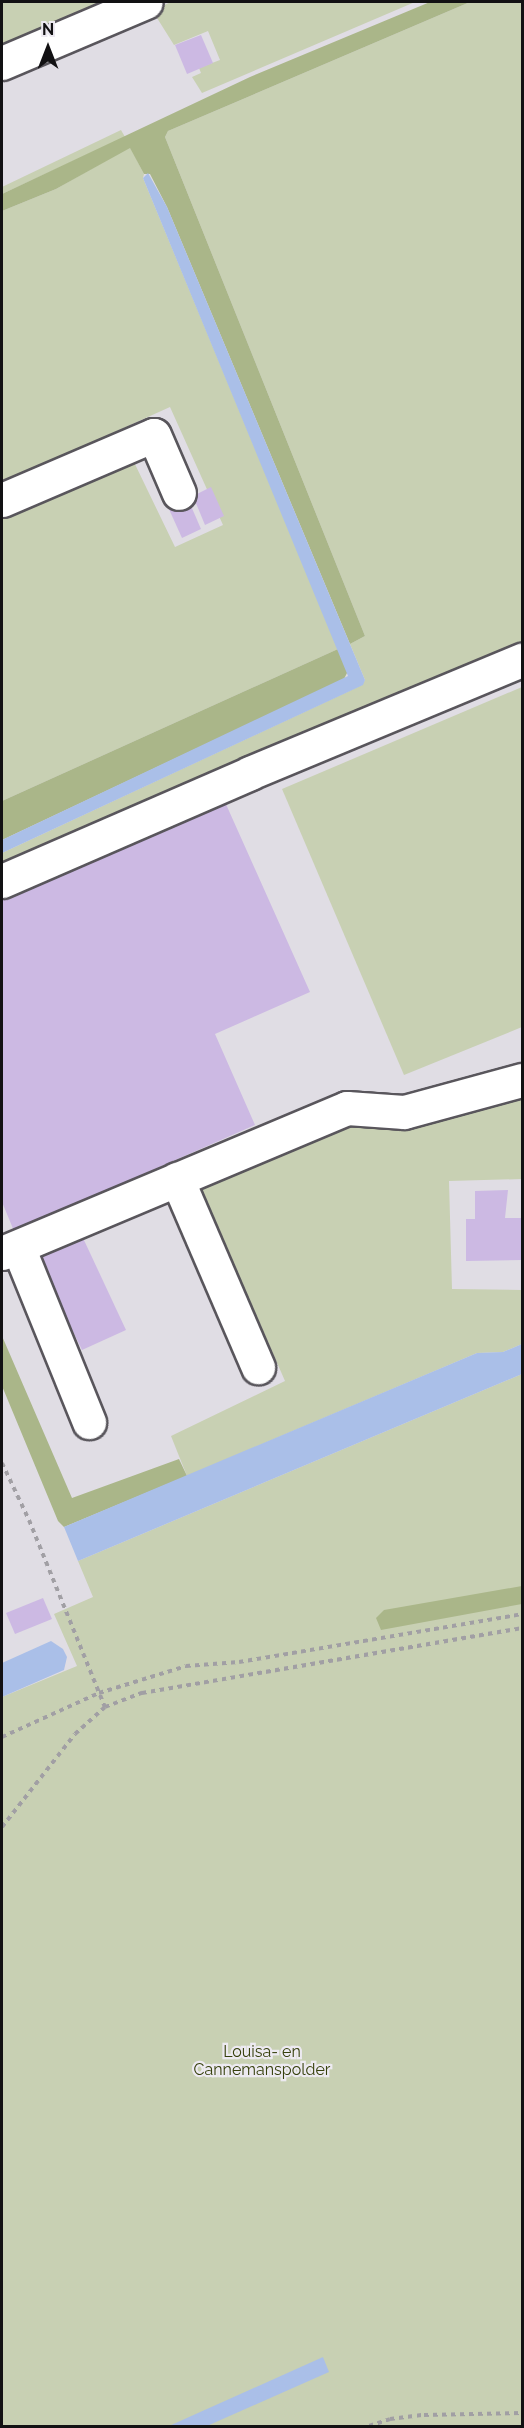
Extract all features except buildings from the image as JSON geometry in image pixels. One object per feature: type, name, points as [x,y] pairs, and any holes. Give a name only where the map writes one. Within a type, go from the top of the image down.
[{"type":"street","points":[[2,63],[146,2]]},
{"type":"street","points":[[2,500],[154,435],[178,492]]},
{"type":"street","points":[[2,881],[250,773],[522,660]]},
{"type":"street","points":[[89,1422],[10,1250],[347,1108],[404,1112],[522,1080]]},
{"type":"street","points":[[177,1179],[258,1367]]},
{"type":"street","points":[[228,1298],[262,1314]]},
{"type":"path","points":[[2,1463],[29,1520],[105,1707]]},
{"type":"path","points":[[2,1737],[99,1693],[186,1666],[239,1662],[522,1614]]},
{"type":"path","points":[[2,1827],[75,1734],[105,1707],[153,1691],[522,1628]]},
{"type":"path","points":[[369,2427],[390,2419],[424,2415],[522,2413]]},
{"type":"green space","points":[[2,2],[118,2],[2,50]]},
{"type":"green space","points":[[171,2],[415,2],[202,93],[192,77],[201,73],[199,68],[220,60],[208,31],[174,45],[152,10]]},
{"type":"green space","points":[[430,2],[470,2],[168,131],[165,137],[365,636],[350,644],[167,207],[150,174],[144,174],[130,148],[56,189],[2,211],[2,194],[250,77]]},
{"type":"green space","points":[[470,2],[522,2],[522,652],[2,873],[2,853],[362,685],[365,680],[350,644],[365,636],[165,137],[168,131]]},
{"type":"green space","points":[[121,130],[125,137],[2,194],[2,187]]},
{"type":"green space","points":[[130,147],[144,174],[143,178],[338,649],[2,801],[2,514],[132,458],[175,547],[223,525],[170,407],[2,483],[2,211],[56,189]]},
{"type":"green space","points":[[338,649],[348,671],[344,679],[2,840],[2,801]]},
{"type":"green space","points":[[522,687],[522,1027],[404,1075],[282,789]]},
{"type":"green space","points":[[522,1083],[522,1179],[449,1181],[452,1289],[522,1290],[522,1344],[503,1352],[477,1353],[187,1476],[171,1436],[285,1381],[199,1185],[321,1125]]},
{"type":"green space","points":[[2,1336],[72,1498],[179,1459],[187,1476],[64,1527],[58,1521],[2,1386]]},
{"type":"green space","name":"Louisa- en Cannemanspolder","points":[[522,1374],[522,2426],[2,2426],[2,1697],[77,1666],[54,1614],[93,1597],[78,1561]]},
{"type":"green space","points":[[522,1586],[522,1604],[381,1630],[376,1618],[384,1610]]},
{"type":"water","points":[[148,173],[167,207],[365,680],[363,685],[2,853],[2,840],[348,676],[143,178]]},
{"type":"water","points":[[522,1344],[522,1374],[78,1561],[64,1527],[477,1353],[503,1352]]},
{"type":"water","points":[[51,1641],[63,1649],[67,1657],[64,1670],[2,1697],[2,1663]]},
{"type":"water","points":[[323,2357],[329,2372],[207,2426],[169,2426]]}]
